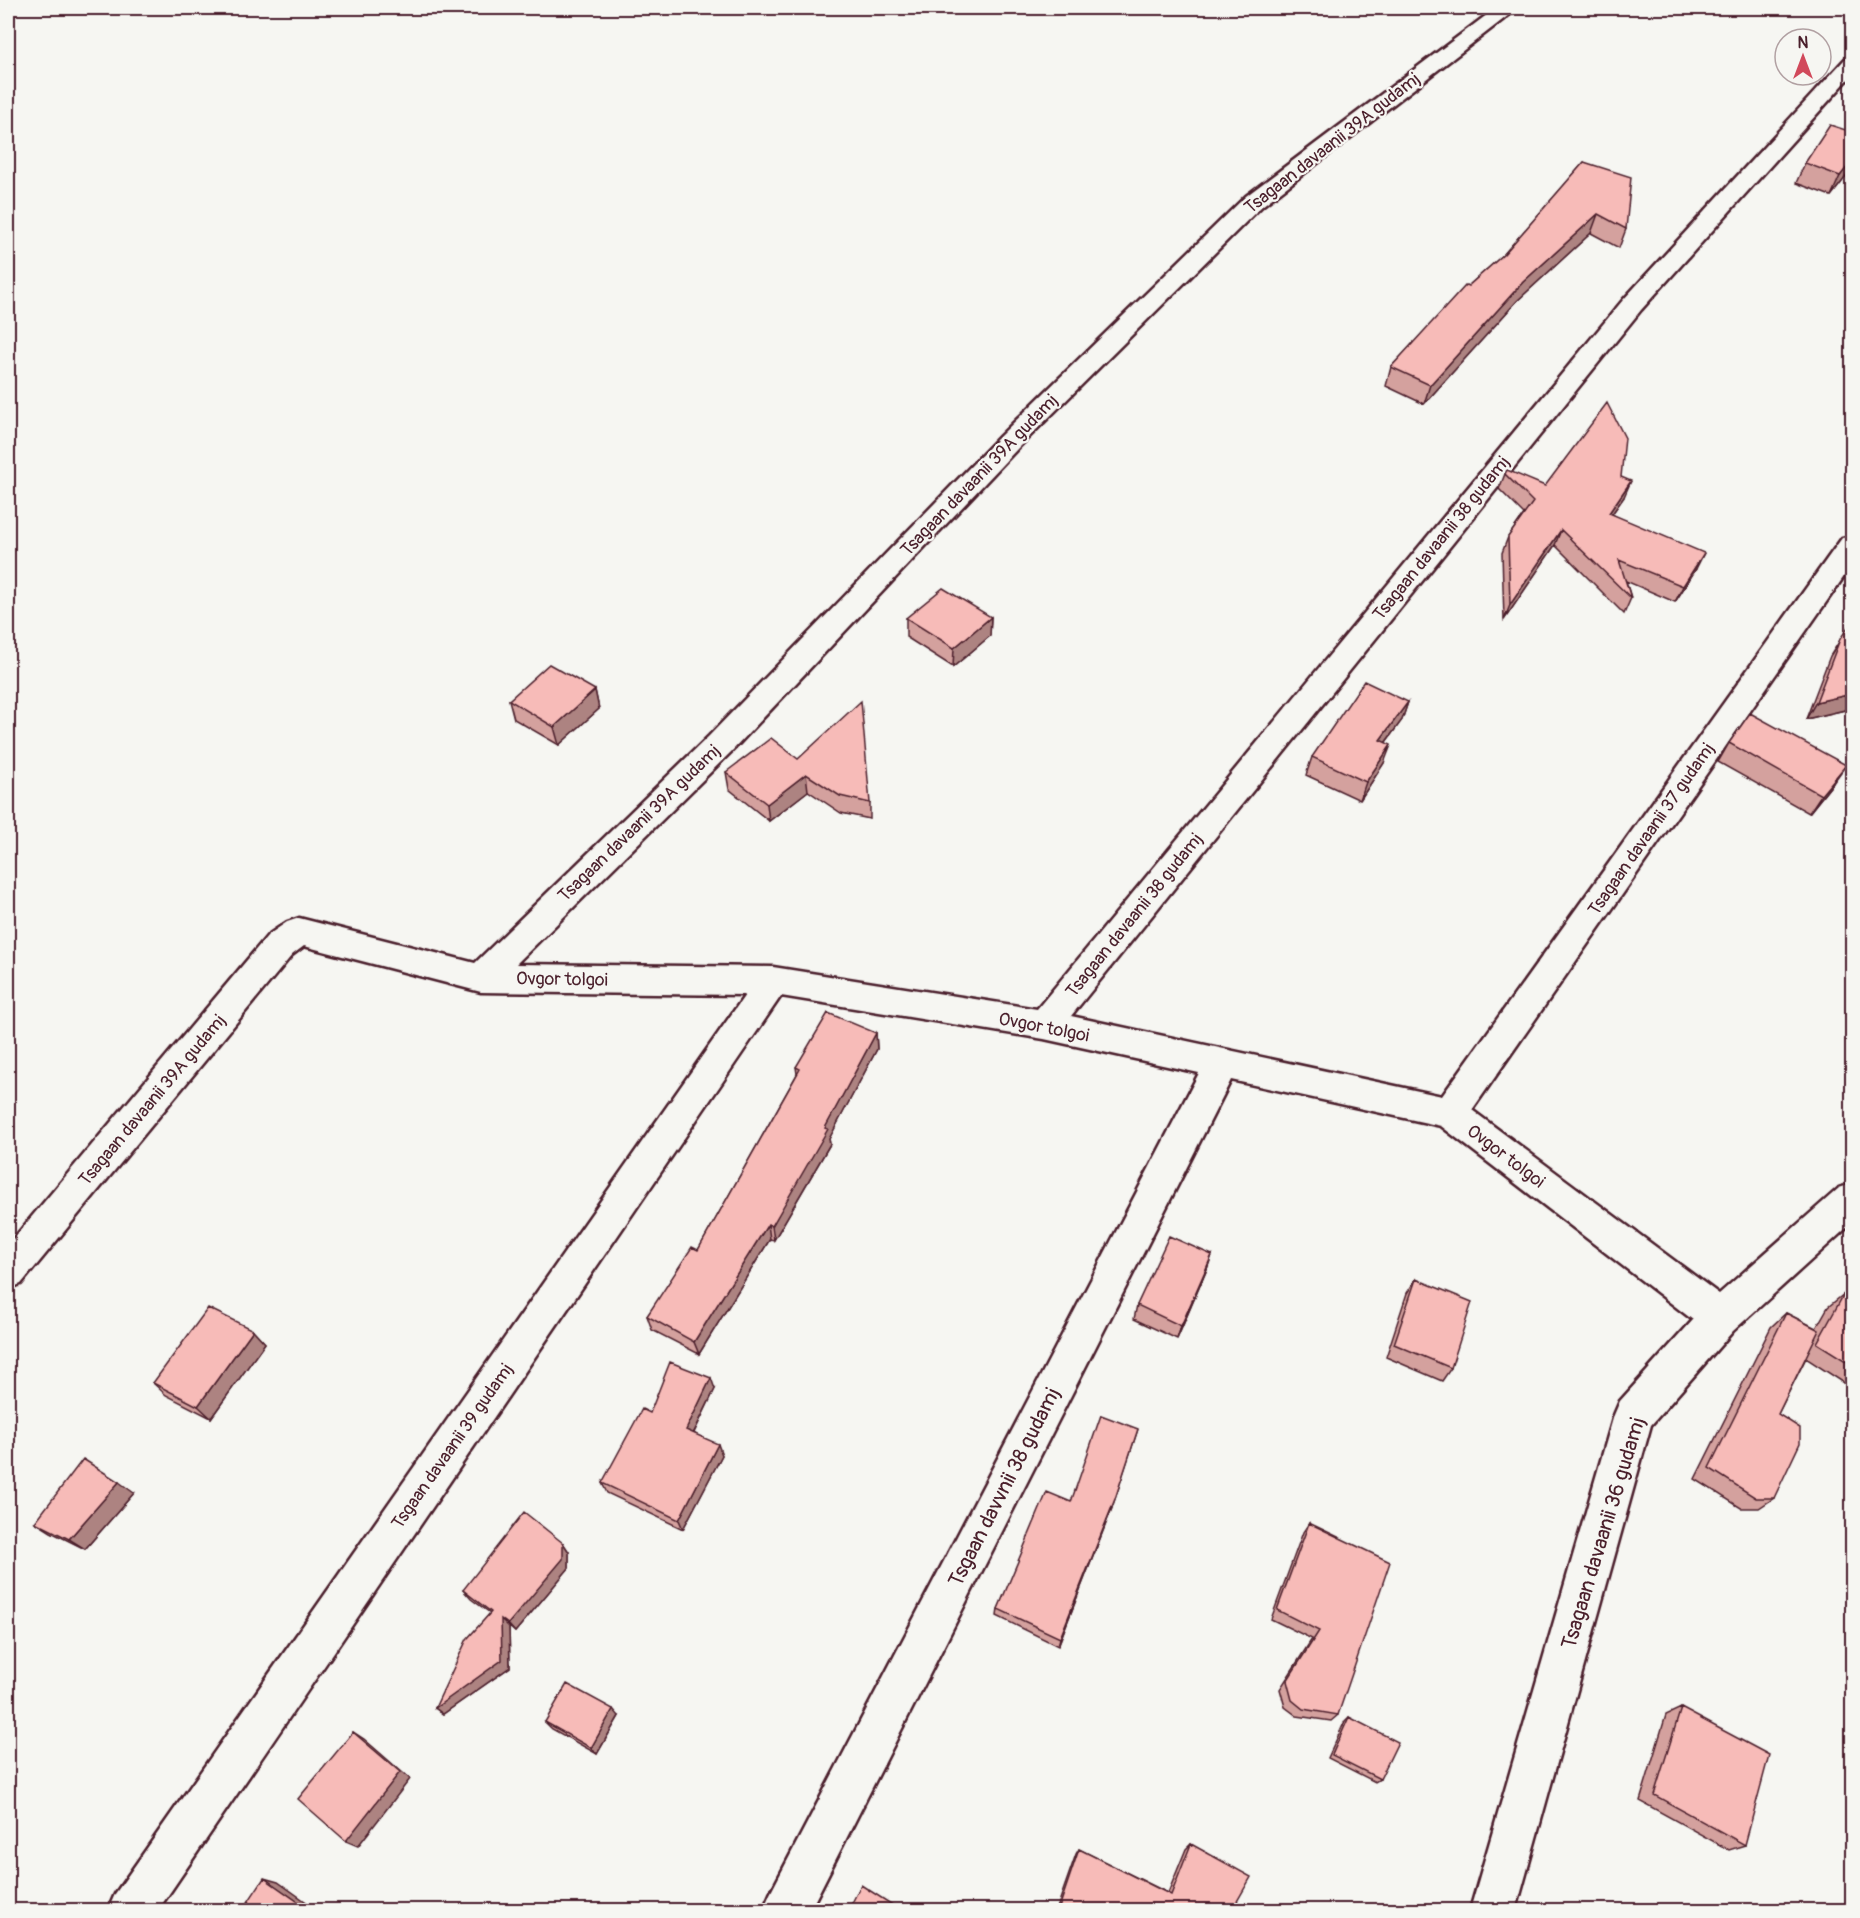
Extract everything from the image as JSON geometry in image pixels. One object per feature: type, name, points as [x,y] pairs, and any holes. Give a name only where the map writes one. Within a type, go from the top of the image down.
[{"type":"street","name":"Tsagaan davaanii 39A gudamj","points":[[481,978],[720,744],[1009,442],[1254,201],[1508,8]]},
{"type":"street","name":"Tsagaan davaanii 38 gudamj","points":[[1044,1025],[1632,305],[1852,63]]},
{"type":"street","name":"Tsagaan davaanii 37 gudamj","points":[[1450,1113],[1852,545]]},
{"type":"street","name":"Tsagaan davaanii 39A gudamj","points":[[8,1272],[280,945],[299,931]]},
{"type":"street","name":"Ovgor tolgoi","points":[[299,931],[481,978],[773,981],[1044,1025],[1450,1113],[1720,1318]]},
{"type":"street","name":"Tsgaan davaanii 39 gudamj","points":[[131,1911],[773,981]]},
{"type":"street","name":"Tsgaan davvnii 38 gudamj","points":[[786,1911],[1222,1064]]},
{"type":"street","name":"Tsagaan davaanii 36 gudamj","points":[[1493,1911],[1634,1415],[1720,1318],[1852,1200]]},
{"type":"building","points":[[1830,125],[1852,132],[1852,161],[1840,176],[1805,163]]},
{"type":"building","points":[[1584,162],[1631,177],[1626,229],[1598,214],[1523,282],[1430,385],[1391,367],[1466,285],[1468,286],[1504,254]]},
{"type":"building","points":[[1607,403],[1625,438],[1621,477],[1631,481],[1609,513],[1704,553],[1683,586],[1619,560],[1631,598],[1561,530],[1510,605],[1508,537],[1533,502],[1505,474],[1507,470],[1545,486]]},
{"type":"building","points":[[943,588],[991,617],[954,648],[906,618]]},
{"type":"building","points":[[1852,621],[1852,694],[1816,702],[1840,639]]},
{"type":"building","points":[[549,664],[595,690],[554,727],[509,700]]},
{"type":"building","points":[[1364,681],[1408,702],[1380,740],[1391,745],[1366,782],[1312,757]]},
{"type":"building","points":[[861,701],[870,803],[840,796],[806,774],[767,804],[726,772],[771,738],[798,759]]},
{"type":"building","points":[[1750,713],[1846,765],[1821,795],[1729,743]]},
{"type":"building","points":[[828,1013],[876,1033],[825,1128],[828,1129],[772,1226],[768,1224],[694,1342],[647,1316],[692,1247],[698,1250],[800,1069],[796,1067]]},
{"type":"building","points":[[1169,1236],[1212,1255],[1181,1326],[1137,1305]]},
{"type":"building","points":[[1416,1279],[1472,1302],[1451,1368],[1394,1344]]},
{"type":"building","points":[[1844,1294],[1852,1299],[1852,1365],[1817,1343]]},
{"type":"building","points":[[208,1308],[253,1330],[198,1406],[153,1383]]},
{"type":"building","points":[[1786,1313],[1819,1330],[1778,1414],[1800,1428],[1800,1443],[1774,1498],[1756,1498],[1709,1468]]},
{"type":"building","points":[[670,1362],[711,1378],[686,1430],[718,1444],[679,1520],[602,1483],[642,1409],[650,1413]]},
{"type":"building","points":[[1101,1415],[1138,1429],[1115,1499],[1060,1638],[998,1609],[1047,1492],[1071,1502]]},
{"type":"building","points":[[83,1459],[119,1482],[69,1539],[35,1522]]},
{"type":"building","points":[[524,1512],[563,1543],[563,1559],[508,1624],[501,1619],[502,1660],[435,1708],[467,1639],[491,1612],[463,1590]]},
{"type":"building","points":[[1309,1523],[1390,1562],[1338,1715],[1303,1709],[1292,1700],[1287,1681],[1319,1631],[1277,1610]]},
{"type":"building","points":[[567,1684],[613,1709],[591,1748],[545,1722]]},
{"type":"building","points":[[1681,1708],[1769,1755],[1745,1845],[1654,1795]]},
{"type":"building","points":[[1349,1717],[1398,1742],[1380,1779],[1332,1755]]},
{"type":"building","points":[[353,1732],[400,1772],[346,1841],[298,1799]]},
{"type":"building","points":[[1191,1844],[1251,1877],[1235,1905],[1249,1911],[1064,1911],[1059,1908],[1079,1849],[1171,1895]]},
{"type":"building","points":[[264,1878],[311,1911],[242,1911]]},
{"type":"building","points":[[861,1885],[902,1911],[848,1911]]}]
